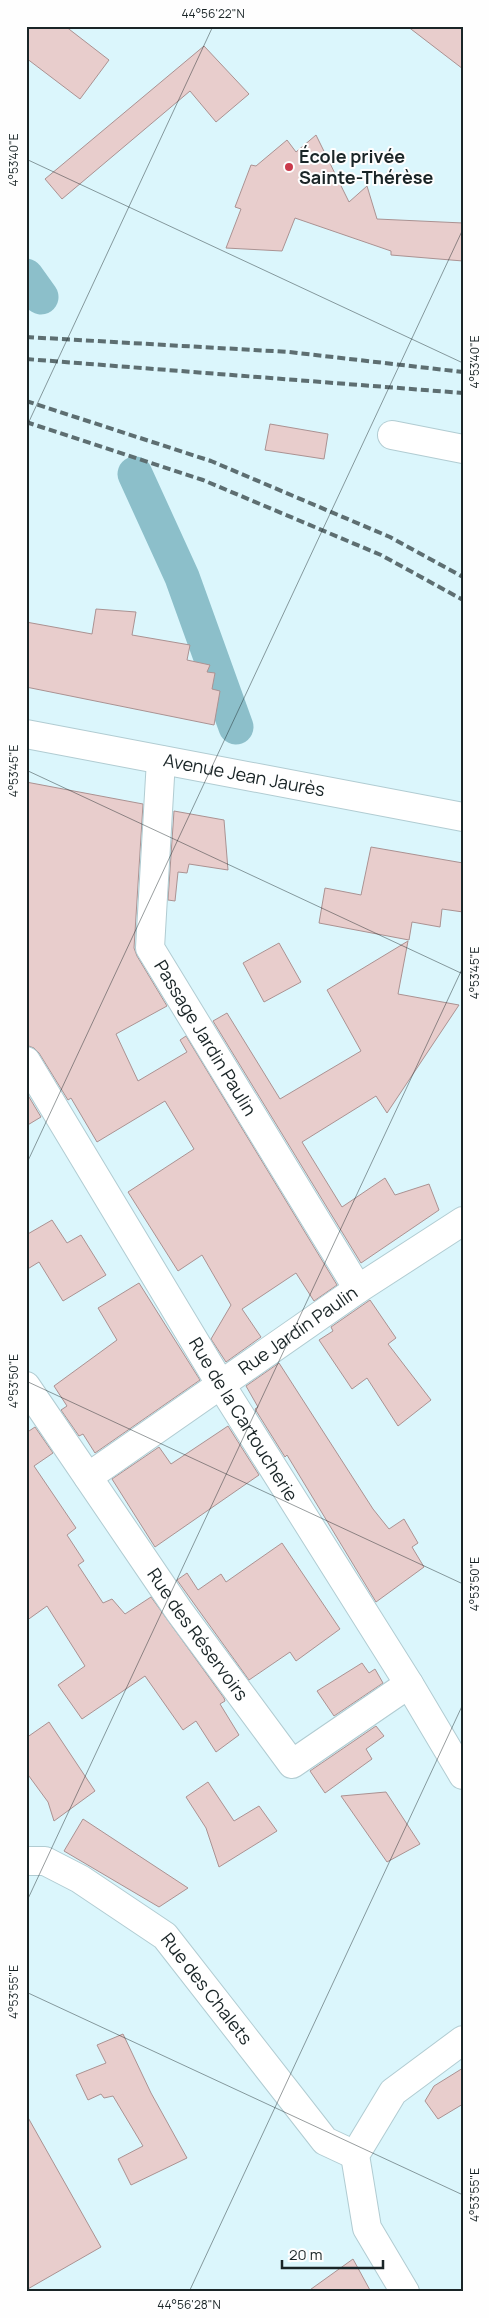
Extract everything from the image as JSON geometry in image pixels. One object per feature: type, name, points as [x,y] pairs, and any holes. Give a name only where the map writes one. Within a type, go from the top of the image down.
[{"type":"street","points":[[392,435],[463,449]]},
{"type":"street","name":"Avenue Jean Jaurès","points":[[26,734],[463,818]]},
{"type":"street","name":"Passage Jardin Paulin","points":[[161,760],[150,948],[358,1289]]},
{"type":"street","name":"Rue de la Cartoucherie","points":[[26,1061],[221,1385],[409,1684],[463,1775]]},
{"type":"street","name":"Rue Jardin Paulin","points":[[88,1477],[358,1289],[463,1221]]},
{"type":"street","name":"Rue des Réservoirs","points":[[26,1386],[179,1611],[292,1764],[409,1684]]},
{"type":"street","name":"Rue des Chalets","points":[[26,1861],[45,1861],[80,1879],[165,1936],[325,2141],[355,2155]]},
{"type":"street","points":[[405,2292],[367,2228],[355,2155],[393,2092],[463,2040]]},
{"type":"building","points":[[26,26],[65,26],[109,60],[80,99],[26,58]]},
{"type":"building","points":[[407,26],[463,26],[463,69]]},
{"type":"building","points":[[204,46],[249,94],[216,122],[190,91],[62,199],[45,179]]},
{"type":"building","points":[[316,135],[349,202],[367,186],[377,219],[463,223],[463,261],[391,255],[391,251],[295,218],[282,251],[226,248],[241,209],[235,207],[251,165],[256,166],[287,140],[296,152]]},
{"type":"building","points":[[270,424],[328,434],[324,459],[265,450]]},
{"type":"building","points":[[96,609],[136,612],[132,635],[190,645],[187,660],[210,665],[207,672],[215,673],[212,689],[220,691],[214,725],[26,687],[26,622],[92,634]]},
{"type":"building","points":[[26,782],[143,804],[134,948],[167,1006],[116,1034],[138,1081],[187,1052],[180,1040],[186,1036],[337,1285],[314,1301],[296,1273],[242,1309],[261,1337],[226,1362],[211,1339],[231,1305],[202,1255],[178,1271],[128,1192],[194,1149],[165,1101],[97,1142],[71,1098],[68,1100],[39,1053],[34,1048],[26,1045]]},
{"type":"building","points":[[174,811],[224,820],[228,870],[189,864],[187,873],[178,872],[175,901],[168,900]]},
{"type":"building","points":[[371,847],[463,863],[463,912],[442,909],[440,927],[412,922],[409,940],[319,923],[325,888],[361,895]]},
{"type":"building","points":[[408,941],[398,994],[459,1005],[387,1113],[376,1096],[302,1142],[342,1207],[385,1178],[395,1195],[429,1184],[439,1210],[361,1263],[213,1021],[227,1013],[280,1099],[361,1051],[327,990]]},
{"type":"building","points":[[279,943],[301,982],[264,1002],[243,963]]},
{"type":"building","points":[[26,1092],[41,1117],[26,1126]]},
{"type":"building","points":[[52,1220],[67,1243],[81,1235],[106,1275],[63,1301],[39,1262],[26,1270],[26,1235]]},
{"type":"building","points":[[139,1283],[200,1380],[95,1453],[83,1434],[79,1436],[61,1410],[67,1406],[54,1386],[117,1340],[98,1308]]},
{"type":"building","points":[[370,1300],[396,1338],[388,1344],[431,1400],[398,1426],[367,1378],[352,1389],[319,1340],[333,1331],[331,1327]]},
{"type":"building","points":[[279,1363],[373,1509],[389,1529],[404,1519],[418,1543],[412,1547],[424,1567],[376,1602],[287,1455],[285,1457],[255,1409],[258,1407],[246,1386]]},
{"type":"building","points":[[228,1426],[259,1475],[155,1547],[112,1479],[159,1447],[171,1464]]},
{"type":"building","points":[[35,1427],[53,1453],[34,1466],[76,1528],[67,1535],[84,1561],[78,1565],[103,1603],[112,1599],[125,1614],[151,1597],[224,1698],[225,1701],[220,1704],[239,1735],[216,1752],[196,1721],[183,1730],[145,1676],[82,1719],[58,1685],[85,1666],[47,1606],[26,1621],[26,1433]]},
{"type":"building","points":[[282,1543],[340,1629],[296,1661],[290,1652],[249,1680],[177,1580],[187,1573],[198,1590],[221,1574],[226,1582]]},
{"type":"building","points":[[362,1663],[369,1673],[375,1669],[383,1683],[334,1716],[317,1691]]},
{"type":"building","points":[[49,1722],[95,1791],[54,1821],[48,1802],[26,1772],[26,1738]]},
{"type":"building","points":[[376,1726],[384,1736],[366,1749],[372,1759],[325,1793],[310,1771]]},
{"type":"building","points":[[208,1782],[234,1821],[259,1806],[277,1831],[219,1867],[206,1828],[186,1797]]},
{"type":"building","points":[[386,1792],[420,1844],[387,1862],[341,1796]]},
{"type":"building","points":[[83,1819],[188,1888],[159,1907],[64,1851]]},
{"type":"building","points":[[123,2034],[151,2093],[187,2158],[131,2185],[118,2159],[143,2146],[113,2096],[104,2098],[101,2094],[88,2100],[76,2075],[106,2063],[97,2045]]},
{"type":"building","points":[[463,2068],[463,2104],[438,2119],[425,2101],[434,2086]]},
{"type":"building","points":[[26,2114],[101,2247],[26,2290]]},
{"type":"building","points":[[353,2259],[371,2292],[307,2292]]},
{"type":"waterway","points":[[26,276],[41,297]]},
{"type":"waterway","points":[[135,474],[182,577],[236,727]]},
{"type":"railway","points":[[26,337],[289,352],[463,372]]},
{"type":"railway","points":[[26,359],[463,393]]},
{"type":"railway","points":[[26,401],[211,461],[390,537],[463,577]]},
{"type":"railway","points":[[26,422],[203,480],[381,555],[463,600]]},
{"type":"place","name":"École privée Sainte-Thérèse","points":[[289,167]]}]
